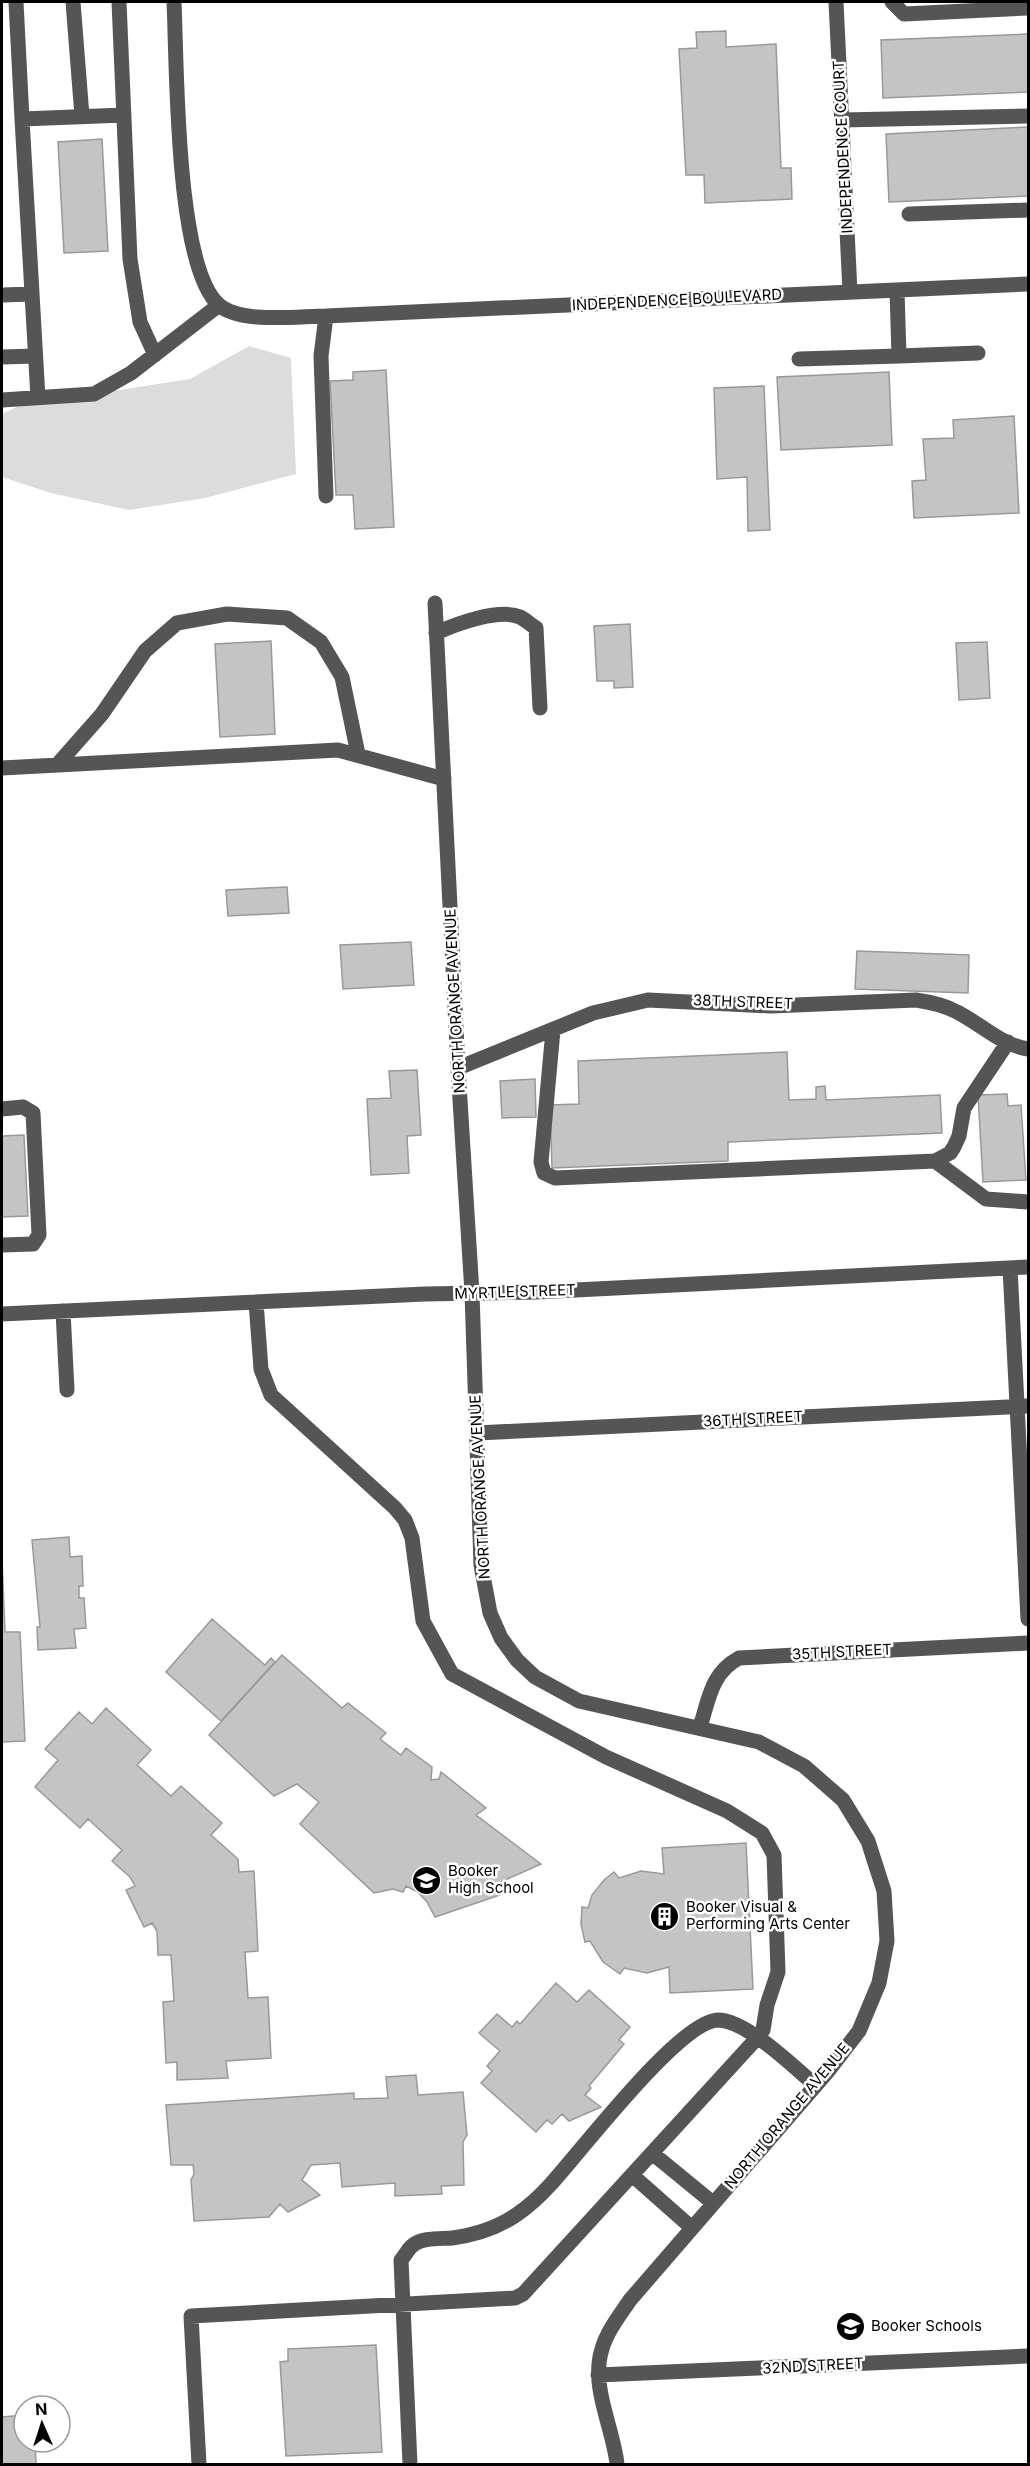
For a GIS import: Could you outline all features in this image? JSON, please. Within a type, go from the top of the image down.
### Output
[{"type":"street","points":[[16,2],[38,398]]},
{"type":"street","points":[[73,2],[82,116]]},
{"type":"street","points":[[119,2],[130,258],[140,322],[155,355]]},
{"type":"street","points":[[2,400],[94,394],[131,373],[219,305],[203,281],[190,243],[182,166],[174,2]]},
{"type":"street","name":"INDEPENDENCE COURT","points":[[836,2],[850,292]]},
{"type":"street","points":[[892,2],[904,14],[1029,8]]},
{"type":"street","points":[[22,119],[124,115]]},
{"type":"street","points":[[842,120],[1029,116]]},
{"type":"street","points":[[909,214],[1029,210]]},
{"type":"street","name":"INDEPENDENCE BOULEVARD","points":[[219,305],[245,316],[326,316],[1029,284]]},
{"type":"street","points":[[897,290],[899,356]]},
{"type":"street","points":[[2,295],[32,294]]},
{"type":"street","points":[[326,316],[321,356],[326,496]]},
{"type":"street","points":[[799,359],[978,353]]},
{"type":"street","points":[[2,357],[35,356]]},
{"type":"street","name":"NORTH ORANGE AVENUE","points":[[435,603],[458,1068],[472,1293],[480,1544],[490,1613],[501,1638],[517,1660],[535,1677],[579,1701],[700,1727],[759,1743],[804,1766],[843,1800],[868,1841],[884,1891],[887,1941],[879,1983],[859,2031],[630,2300],[610,2329],[601,2350],[598,2375],[617,2464]]},
{"type":"street","points":[[57,765],[102,714],[145,651],[177,623],[227,614],[287,618],[321,642],[342,677],[358,754]]},
{"type":"street","points":[[436,633],[454,625],[498,615],[519,616],[536,628],[540,708]]},
{"type":"street","points":[[2,768],[338,750],[444,779]]},
{"type":"street","name":"38TH STREET","points":[[458,1068],[593,1013],[648,1000],[771,1006],[916,1000],[936,1003],[957,1012],[1008,1042],[1029,1049]]},
{"type":"street","points":[[553,1030],[541,1150],[542,1169],[548,1177],[595,1178],[935,1161],[950,1153],[954,1147],[959,1136],[964,1108],[1008,1042]]},
{"type":"street","points":[[2,1109],[23,1107],[33,1113],[39,1235],[33,1244],[2,1245]]},
{"type":"street","points":[[935,1161],[986,1199],[1029,1202]]},
{"type":"street","name":"MYRTLE STREET","points":[[2,1314],[536,1292],[1029,1267]]},
{"type":"street","points":[[1010,1268],[1023,1406],[1029,1619]]},
{"type":"street","points":[[198,2464],[191,2316],[515,2298],[530,2288],[758,2037],[763,2030],[767,2005],[778,1972],[774,1855],[762,1833],[727,1811],[606,1757],[452,1674],[423,1621],[412,1538],[405,1521],[395,1508],[271,1395],[261,1369],[256,1302]]},
{"type":"street","points":[[63,1311],[67,1390]]},
{"type":"street","name":"36TH STREET","points":[[477,1433],[1023,1406]]},
{"type":"street","name":"35TH STREET","points":[[700,1727],[715,1680],[726,1665],[739,1658],[1029,1643]]},
{"type":"street","points":[[410,2464],[402,2260],[414,2244],[429,2239],[453,2238],[493,2228],[516,2215],[550,2186],[606,2118],[687,2035],[717,2020],[740,2027],[758,2037],[815,2085]]},
{"type":"street","points":[[652,2153],[713,2203]]},
{"type":"street","points":[[632,2175],[692,2228]]},
{"type":"street","name":"32ND STREET","points":[[598,2375],[1029,2356]]},
{"type":"shaded area","points":[[249,346],[291,358],[296,474],[205,498],[129,510],[51,493],[2,477],[2,414],[37,397],[106,392],[190,379]]},
{"type":"building","points":[[726,31],[726,47],[776,44],[781,168],[791,168],[792,199],[705,203],[704,175],[686,175],[679,49],[697,48],[696,32]]},
{"type":"building","points":[[1028,34],[1028,92],[883,98],[881,40]]},
{"type":"building","points":[[1028,127],[1028,196],[889,202],[886,134]]},
{"type":"building","points":[[102,139],[108,251],[64,253],[58,142]]},
{"type":"building","points":[[386,370],[394,527],[355,529],[353,495],[336,495],[330,381],[353,380],[353,372]]},
{"type":"building","points":[[889,372],[892,445],[781,450],[777,377]]},
{"type":"building","points":[[764,386],[770,530],[748,531],[747,477],[717,479],[714,388]]},
{"type":"building","points":[[1014,416],[1019,513],[914,518],[912,481],[926,480],[923,439],[954,438],[953,420]]},
{"type":"building","points":[[630,624],[633,687],[614,688],[614,681],[597,681],[594,626]]},
{"type":"building","points":[[271,641],[275,734],[220,737],[215,644]]},
{"type":"building","points":[[987,642],[990,698],[959,700],[956,643]]},
{"type":"building","points":[[287,887],[289,913],[228,916],[226,890]]},
{"type":"building","points":[[411,942],[414,985],[343,989],[340,945]]},
{"type":"building","points":[[857,951],[969,955],[968,993],[855,989]]},
{"type":"building","points":[[787,1052],[789,1100],[816,1099],[816,1087],[825,1086],[826,1100],[940,1095],[942,1133],[728,1142],[728,1161],[552,1168],[550,1105],[579,1104],[578,1061]]},
{"type":"building","points":[[417,1070],[421,1135],[407,1136],[409,1173],[371,1175],[367,1099],[391,1098],[389,1071]]},
{"type":"building","points":[[535,1079],[536,1117],[502,1118],[500,1081]]},
{"type":"building","points":[[1007,1094],[1008,1106],[1021,1105],[1026,1180],[983,1182],[978,1095]]},
{"type":"building","points":[[24,1135],[28,1216],[2,1217],[2,1136]]},
{"type":"building","points":[[69,1537],[70,1557],[82,1556],[83,1586],[79,1586],[79,1598],[84,1598],[86,1628],[74,1629],[76,1648],[38,1650],[37,1627],[40,1627],[32,1540]]},
{"type":"building","points":[[2,1559],[5,1632],[20,1632],[25,1741],[2,1742]]},
{"type":"building","points":[[212,1619],[265,1665],[271,1658],[275,1662],[221,1721],[166,1672]]},
{"type":"building","points":[[282,1655],[342,1708],[348,1703],[386,1733],[380,1739],[401,1755],[406,1748],[432,1767],[431,1780],[439,1779],[441,1772],[486,1808],[476,1815],[541,1864],[494,1885],[503,1894],[435,1917],[427,1902],[418,1892],[406,1886],[403,1892],[393,1889],[374,1893],[300,1824],[319,1802],[297,1784],[274,1796],[209,1735]]},
{"type":"building","points":[[106,1708],[151,1750],[137,1765],[171,1796],[181,1786],[222,1823],[211,1835],[238,1859],[239,1872],[254,1871],[258,1951],[245,1952],[248,1998],[268,1997],[271,2058],[226,2061],[228,2078],[177,2080],[177,2062],[166,2063],[163,2002],[174,2001],[171,1955],[158,1955],[157,1931],[152,1923],[144,1927],[126,1890],[135,1886],[130,1877],[112,1861],[122,1850],[88,1819],[80,1828],[35,1787],[58,1760],[45,1749],[79,1712],[92,1724]]},
{"type":"building","name":"Booker Visual & Performing Arts Center","points":[[746,1843],[753,1989],[670,1993],[669,1967],[647,1973],[624,1968],[620,1974],[603,1962],[590,1941],[585,1942],[581,1924],[582,1907],[588,1908],[592,1895],[614,1872],[619,1878],[641,1871],[664,1874],[662,1848]]},
{"type":"building","points":[[556,1983],[577,2002],[589,1990],[630,2027],[619,2040],[624,2044],[589,2086],[591,2088],[585,2095],[601,2107],[569,2121],[562,2114],[552,2124],[547,2120],[536,2132],[481,2083],[492,2071],[487,2066],[500,2051],[479,2033],[497,2014],[512,2027],[517,2021],[520,2024]]},
{"type":"building","points":[[416,2075],[418,2095],[463,2092],[467,2135],[463,2142],[464,2185],[441,2186],[442,2194],[395,2196],[395,2183],[342,2187],[340,2163],[311,2165],[302,2180],[320,2195],[288,2212],[280,2204],[269,2217],[194,2221],[191,2180],[194,2174],[193,2165],[171,2165],[166,2105],[354,2093],[354,2099],[388,2098],[386,2077]]},
{"type":"building","points":[[376,2345],[382,2452],[286,2456],[280,2362],[288,2361],[288,2349]]},
{"type":"building","points":[[12,2416],[12,2454],[36,2454],[36,2464],[2,2464],[2,2417]]},
{"type":"place","name":"Booker High School","points":[[427,1880]]},
{"type":"place","name":"Booker Visual & Performing Arts Center","points":[[665,1916]]},
{"type":"place","name":"Booker Schools","points":[[850,2326]]}]
